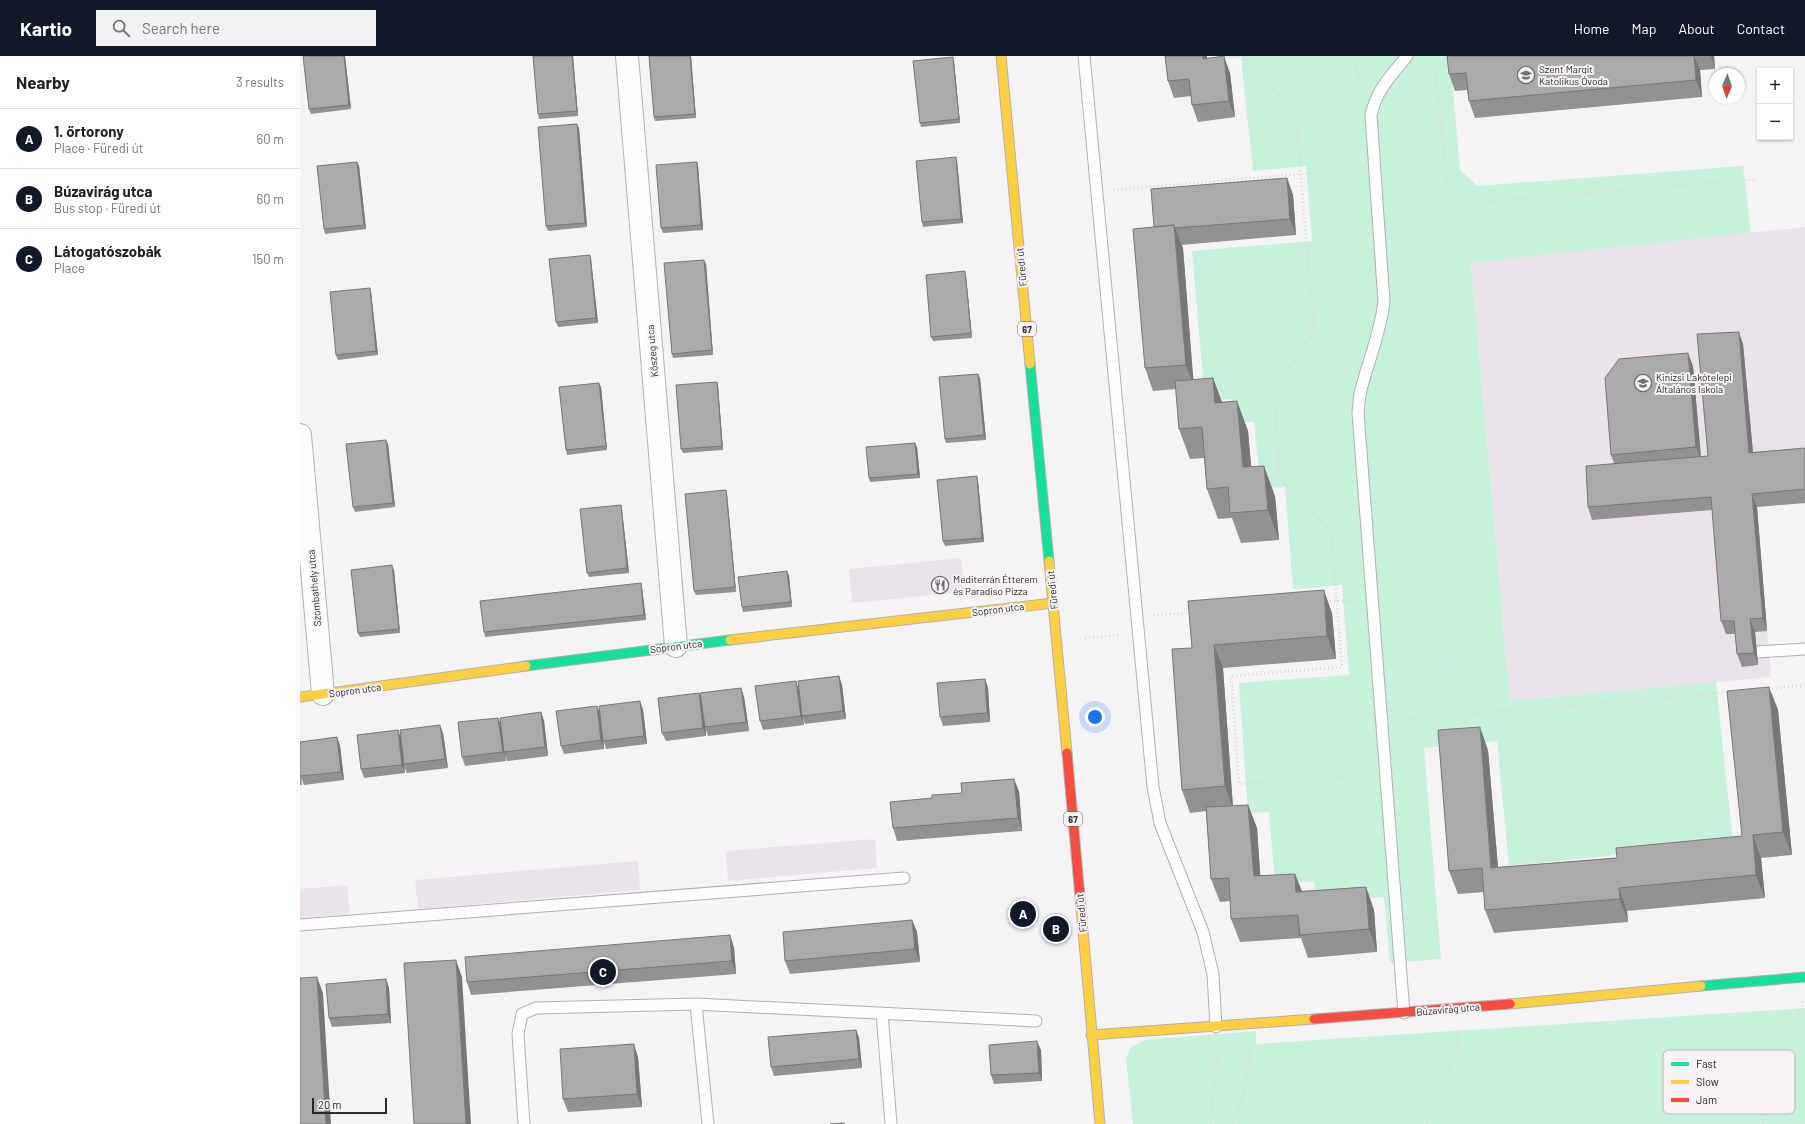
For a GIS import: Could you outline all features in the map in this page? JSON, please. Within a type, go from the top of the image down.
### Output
[{"type":"street","name":"Kőszeg utca","points":[[627,56],[676,646]]},
{"type":"street","name":"Füredi út","points":[[1001,56],[1053,603],[1100,1124]]},
{"type":"street","name":"Szombathely utca","points":[[300,435],[323,694]]},
{"type":"street","name":"Sopron utca","points":[[300,697],[676,646],[1053,603]]},
{"type":"street","name":"Búzavirág utca","points":[[1091,1035],[1455,1009],[1805,977]]},
{"type":"lane","points":[[1084,56],[1153,787],[1160,823],[1202,932],[1213,974],[1216,1026]]},
{"type":"lane","points":[[1404,1013],[1374,602],[1358,413],[1361,387],[1382,320],[1384,302],[1376,168],[1371,115],[1374,101],[1381,88],[1407,56]]},
{"type":"lane","points":[[1757,652],[1805,649]]},
{"type":"lane","points":[[300,925],[904,878]]},
{"type":"lane","points":[[696,1004],[708,1124]]},
{"type":"lane","points":[[524,1124],[518,1034],[522,1014],[536,1008],[696,1004],[1036,1021]]},
{"type":"lane","points":[[882,1013],[891,1124]]},
{"type":"path","points":[[1245,56],[1245,62],[1295,109],[1314,331],[1274,392],[1280,479],[1331,531],[1342,667],[1231,676],[1239,784],[1386,774]]},
{"type":"path","points":[[1434,56],[1447,182],[1456,196],[1471,203],[1757,179]]},
{"type":"path","points":[[1096,192],[1376,168],[1437,199],[1456,196]]},
{"type":"path","points":[[1321,601],[1337,600],[1374,602],[1499,712]]},
{"type":"path","points":[[1137,615],[1198,613]]},
{"type":"path","points":[[1085,638],[1139,633]]},
{"type":"path","points":[[1760,689],[1805,685]]},
{"type":"path","points":[[1382,721],[1738,691]]},
{"type":"path","points":[[1787,1050],[1803,1000]]},
{"type":"path","points":[[1426,1124],[1458,1046],[1455,1009]]},
{"type":"path","points":[[1234,1124],[1248,1071],[1251,1051],[1250,1024]]},
{"type":"path","points":[[1210,1124],[1218,1057],[1216,1026]]},
{"type":"path","points":[[1763,1124],[1766,1114]]},
{"type":"shaded area","name":"Kinizsi Lakótelepi Általános Iskola","points":[[1805,227],[1805,503],[1757,507],[1771,677],[1510,701],[1471,263]]},
{"type":"shaded area","points":[[961,558],[964,592],[852,603],[849,569]]},
{"type":"shaded area","points":[[875,839],[877,868],[728,881],[726,851]]},
{"type":"shaded area","points":[[638,861],[640,890],[418,909],[415,880]]},
{"type":"shaded area","points":[[347,885],[350,914],[300,918],[300,889]]},
{"type":"green space","points":[[1221,56],[1450,56],[1460,170],[1477,186],[1743,166],[1751,233],[1471,263],[1510,701],[1716,682],[1733,843],[1509,866],[1497,741],[1424,748],[1441,959],[1390,963],[1384,897],[1316,902],[1314,881],[1275,884],[1269,812],[1248,813],[1239,683],[1349,675],[1342,585],[1293,589],[1285,487],[1261,488],[1254,422],[1233,423],[1231,399],[1205,401],[1192,251],[1312,241],[1306,166],[1253,171],[1241,57],[1221,59]]},
{"type":"green space","points":[[1805,1008],[1805,1124],[1133,1124],[1126,1059],[1131,1047],[1145,1040],[1256,1031],[1256,1044]]},
{"type":"building","points":[[303,56],[344,56],[349,105],[309,109]]},
{"type":"building","points":[[533,56],[572,56],[577,111],[538,114]]},
{"type":"building","points":[[649,56],[690,56],[695,114],[654,117]]},
{"type":"building","points":[[1165,56],[1203,56],[1203,59],[1224,56],[1229,101],[1192,105],[1189,79],[1168,81]]},
{"type":"building","points":[[1447,56],[1694,56],[1696,80],[1469,101],[1466,73],[1449,74]]},
{"type":"building","points":[[953,57],[959,119],[920,123],[913,61]]},
{"type":"building","points":[[577,124],[585,223],[546,226],[538,127]]},
{"type":"building","points":[[956,157],[961,219],[922,222],[916,161]]},
{"type":"building","points":[[357,162],[364,225],[324,229],[317,166]]},
{"type":"building","points":[[697,162],[701,225],[661,228],[656,165]]},
{"type":"building","points":[[1287,178],[1290,219],[1175,228],[1174,225],[1154,227],[1151,189]]},
{"type":"building","points":[[1174,225],[1186,365],[1145,368],[1133,229]]},
{"type":"building","points":[[590,255],[596,318],[556,322],[549,259]]},
{"type":"building","points":[[704,260],[712,350],[672,354],[664,263]]},
{"type":"building","points":[[965,271],[971,333],[931,337],[926,275]]},
{"type":"building","points":[[370,288],[376,351],[336,355],[330,292]]},
{"type":"building","points":[[1739,332],[1749,453],[1805,448],[1805,489],[1752,494],[1763,618],[1750,619],[1754,653],[1737,654],[1734,621],[1721,621],[1711,497],[1588,507],[1586,466],[1708,456],[1697,334]]},
{"type":"building","points":[[1688,353],[1696,447],[1611,455],[1605,378],[1619,359]]},
{"type":"building","points":[[978,374],[984,435],[945,439],[939,377]]},
{"type":"building","points":[[1213,378],[1215,403],[1237,401],[1243,467],[1264,466],[1268,510],[1230,513],[1228,487],[1207,489],[1202,427],[1179,429],[1175,381]]},
{"type":"building","points":[[717,382],[722,446],[681,449],[676,385]]},
{"type":"building","points":[[599,383],[606,446],[566,450],[559,387]]},
{"type":"building","points":[[386,440],[393,503],[353,507],[346,444]]},
{"type":"building","points":[[915,443],[918,474],[869,478],[866,447]]},
{"type":"building","points":[[977,476],[982,538],[943,541],[937,480]]},
{"type":"building","points":[[726,490],[735,587],[694,591],[685,494]]},
{"type":"building","points":[[621,505],[627,568],[587,573],[580,509]]},
{"type":"building","points":[[392,565],[399,629],[358,633],[351,570]]},
{"type":"building","points":[[787,571],[791,602],[742,607],[738,577]]},
{"type":"building","points":[[641,583],[644,615],[484,632],[480,601]]},
{"type":"building","points":[[1324,590],[1327,636],[1214,645],[1225,786],[1182,790],[1172,649],[1192,648],[1188,601]]},
{"type":"building","points":[[839,676],[843,711],[802,716],[798,681]]},
{"type":"building","points":[[985,679],[987,713],[940,717],[937,683]]},
{"type":"building","points":[[796,681],[801,716],[760,721],[755,686]]},
{"type":"building","points":[[1769,687],[1783,832],[1753,835],[1756,875],[1619,888],[1620,899],[1485,910],[1482,868],[1449,871],[1438,730],[1480,727],[1491,868],[1617,858],[1616,848],[1742,836],[1727,691]]},
{"type":"building","points":[[741,688],[746,722],[705,727],[700,693]]},
{"type":"building","points":[[699,693],[703,728],[662,733],[658,698]]},
{"type":"building","points":[[640,701],[644,736],[603,741],[599,706]]},
{"type":"building","points":[[597,706],[601,740],[561,746],[556,711]]},
{"type":"building","points":[[541,712],[545,747],[504,752],[500,718]]},
{"type":"building","points":[[498,718],[503,752],[462,757],[458,722]]},
{"type":"building","points":[[440,725],[445,759],[404,764],[400,730]]},
{"type":"building","points":[[398,730],[402,765],[361,769],[357,735]]},
{"type":"building","points":[[337,737],[341,772],[300,776],[300,742]]},
{"type":"building","points":[[1014,779],[1018,818],[893,828],[890,802],[932,798],[932,795],[962,793],[961,783]]},
{"type":"building","points":[[1248,805],[1254,876],[1295,874],[1296,892],[1366,887],[1369,929],[1300,935],[1298,915],[1231,919],[1229,878],[1211,879],[1206,807]]},
{"type":"building","points":[[1028,902],[1029,915],[1016,916],[1015,903]]},
{"type":"building","points":[[912,920],[915,949],[785,961],[783,932]]},
{"type":"building","points":[[730,935],[732,961],[467,982],[465,957]]},
{"type":"building","points":[[456,960],[466,1124],[414,1124],[404,963]]},
{"type":"building","points":[[317,977],[326,1124],[300,1124],[300,978]]},
{"type":"building","points":[[386,979],[388,1014],[329,1018],[326,984]]},
{"type":"building","points":[[856,1030],[859,1059],[771,1067],[768,1037]]},
{"type":"building","points":[[1037,1041],[1039,1073],[991,1075],[989,1045]]},
{"type":"building","points":[[634,1044],[637,1094],[563,1099],[560,1049]]},
{"type":"traffic: fast","points":[[1030,364],[1049,561]]},
{"type":"traffic: fast","points":[[526,666],[730,640]]},
{"type":"traffic: fast","points":[[1701,986],[1805,977]]},
{"type":"traffic: slow","points":[[1001,56],[1030,364]]},
{"type":"traffic: slow","points":[[1049,561],[1067,753]]},
{"type":"traffic: slow","points":[[730,640],[1053,603]]},
{"type":"traffic: slow","points":[[300,697],[526,666]]},
{"type":"traffic: slow","points":[[1081,908],[1100,1124]]},
{"type":"traffic: slow","points":[[1510,1004],[1701,986]]},
{"type":"traffic: slow","points":[[1091,1035],[1314,1019]]},
{"type":"traffic: jam","points":[[1067,753],[1081,908]]},
{"type":"traffic: jam","points":[[1314,1019],[1510,1004]]},
{"type":"place","name":"Szent Margit Katolikus Óvoda","points":[[1526,75]]},
{"type":"place","name":"Kinizsi Lakótelepi Általános Iskola","points":[[1643,383]]},
{"type":"place","name":"Mediterrán Étterem és Paradiso Pizza","points":[[940,585]]},
{"type":"place","name":"1. őrtorony","points":[[1023,914]]},
{"type":"place","name":"Búzavirág utca","points":[[1056,929]]},
{"type":"place","name":"Látogatószobák","points":[[603,972]]}]
